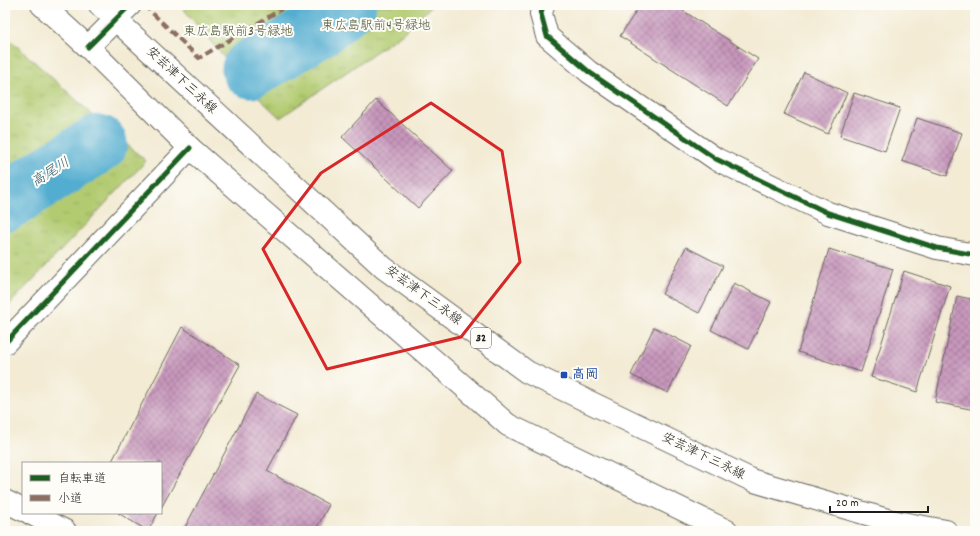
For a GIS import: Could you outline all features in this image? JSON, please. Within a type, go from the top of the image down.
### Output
[{"type":"main road","points":[[42,5],[88,47],[190,148],[508,425],[727,531]]},
{"type":"main road","points":[[543,5],[541,14],[547,36],[589,72],[716,159],[828,213],[936,248],[975,255]]},
{"type":"main road","points":[[88,47],[115,10]]},
{"type":"main road","name":"安芸津下三永線","points":[[115,10],[384,268],[527,372],[754,481],[891,521],[946,531]]},
{"type":"main road","points":[[5,343],[190,148]]},
{"type":"main road","points":[[5,501],[22,510]]},
{"type":"main road","points":[[32,514],[65,531]]},
{"type":"highlighted area","points":[[431,103],[502,151],[520,262],[461,337],[327,369],[263,249],[321,173]]},
{"type":"green space","name":"東広島駅前3号緑地","points":[[182,5],[329,5],[311,22],[232,67],[182,7]]},
{"type":"green space","name":"東広島駅前4号緑地","points":[[367,5],[433,5],[403,33],[280,118],[248,87],[329,41]]},
{"type":"green space","points":[[8,38],[106,127],[146,161],[5,309],[5,41]]},
{"type":"building","points":[[640,5],[674,5],[758,59],[728,106],[620,36]]},
{"type":"building","points":[[804,72],[847,93],[828,134],[784,114]]},
{"type":"building","points":[[854,93],[900,108],[885,151],[840,136]]},
{"type":"building","points":[[376,100],[453,171],[418,208],[342,137]]},
{"type":"building","points":[[917,118],[962,133],[947,176],[902,161]]},
{"type":"building","points":[[686,247],[723,266],[699,313],[662,294]]},
{"type":"building","points":[[829,249],[893,269],[861,372],[798,352]]},
{"type":"building","points":[[904,271],[950,286],[917,392],[871,377]]},
{"type":"building","points":[[734,283],[771,302],[748,349],[711,330]]},
{"type":"building","points":[[957,296],[975,300],[975,410],[935,402]]},
{"type":"building","points":[[182,327],[240,365],[162,506],[162,462],[112,462]]},
{"type":"building","points":[[654,327],[691,346],[668,393],[631,375]]},
{"type":"building","points":[[256,394],[297,415],[267,471],[329,505],[315,531],[183,531]]},
{"type":"building","points":[[120,514],[157,514],[148,531]]},
{"type":"waterway","name":"高尾川","points":[[251,69],[318,29],[347,5]]},
{"type":"waterway","name":"高尾川","points":[[5,202],[98,144]]},
{"type":"marked path","points":[[144,5],[199,58],[286,5]]},
{"type":"cycle path","points":[[88,47],[130,5]]},
{"type":"cycle path","points":[[543,5],[541,14],[547,36],[589,72],[716,159],[828,213],[937,248],[975,255]]},
{"type":"cycle path","points":[[5,343],[190,148]]},
{"type":"place","name":"高岡","points":[[564,375]]}]
